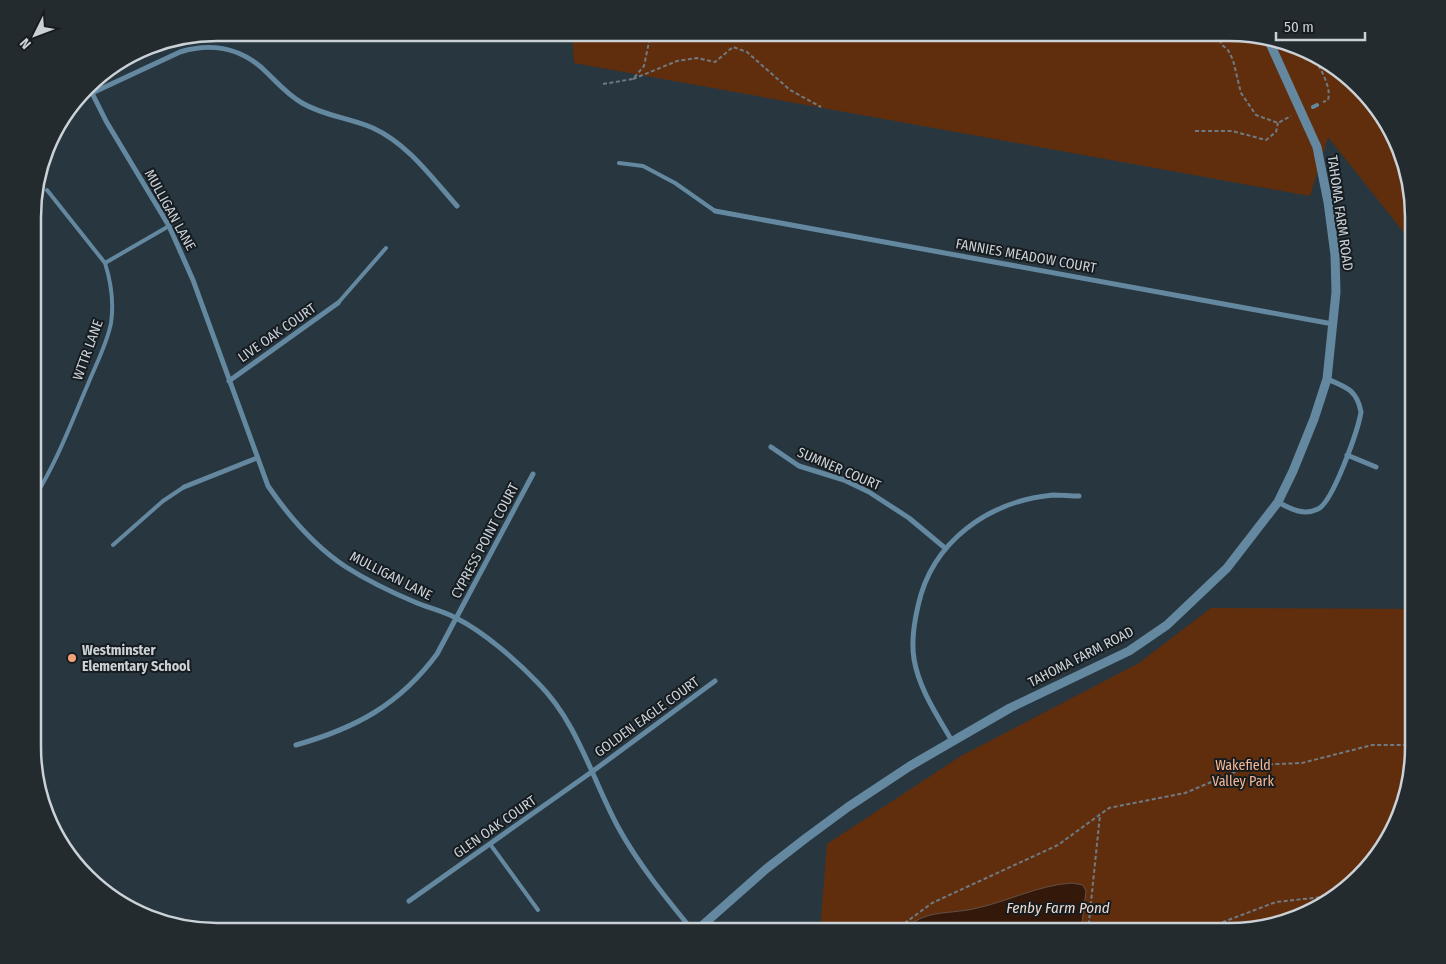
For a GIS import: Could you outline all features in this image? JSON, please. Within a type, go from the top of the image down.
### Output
[{"type":"street","points":[[96,90],[180,52],[206,47],[230,49],[245,56],[261,68],[276,84],[299,102],[324,113],[356,122],[387,135],[415,160],[457,206]]},
{"type":"street","name":"TAHOMA FARM ROAD","points":[[705,923],[766,869],[806,838],[848,807],[910,766],[1010,708],[1129,651],[1167,625],[1226,568],[1278,502],[1314,419],[1327,378],[1336,292],[1328,202],[1317,147],[1271,47]]},
{"type":"street","name":"MULLIGAN LANE","points":[[93,93],[106,122],[169,226],[194,280],[268,486],[285,510],[315,544],[347,568],[416,603],[456,618],[504,650],[540,684],[568,722],[618,826],[634,854],[669,902],[687,923]]},
{"type":"street","name":"FANNIES MEADOW COURT","points":[[715,211],[1333,324]]},
{"type":"street","name":"LIVE OAK COURT","points":[[229,380],[338,303]]},
{"type":"street","points":[[1278,502],[1299,512],[1319,509],[1330,495],[1360,420],[1360,403],[1352,392],[1345,386],[1327,378]]},
{"type":"street","name":"SUMNER COURT","points":[[771,447],[799,466],[844,480],[869,492],[909,518],[945,548]]},
{"type":"street","points":[[1346,455],[1376,466]]},
{"type":"street","points":[[184,487],[257,458]]},
{"type":"street","name":"CYPRESS POINT COURT","points":[[296,745],[323,738],[371,715],[394,700],[424,671],[437,654],[533,474]]},
{"type":"street","points":[[952,742],[927,696],[918,674],[914,657],[913,640],[916,614],[923,586],[934,564],[945,548],[971,524],[1000,508],[1015,502],[1047,496],[1079,496]]},
{"type":"street","name":"GOLDEN EAGLE COURT","points":[[593,771],[716,680]]},
{"type":"street","name":"GLEN OAK COURT","points":[[409,901],[593,771]]},
{"type":"lane","points":[[619,163],[643,166],[675,183],[715,211]]},
{"type":"lane","name":"WTTR LANE","points":[[41,486],[57,458],[102,352],[109,331],[112,302],[109,275],[105,263],[47,190]]},
{"type":"lane","points":[[105,263],[169,226]]},
{"type":"lane","points":[[338,303],[386,248]]},
{"type":"lane","points":[[113,545],[163,501],[184,487]]},
{"type":"lane","points":[[490,844],[538,910]]},
{"type":"path","points":[[1221,41],[1234,60],[1241,93],[1256,114],[1278,123]]},
{"type":"path","points":[[633,78],[644,66],[649,42]]},
{"type":"path","points":[[603,84],[633,78],[677,62],[696,58],[715,62],[733,47],[747,52],[790,90],[821,107]]},
{"type":"path","points":[[1315,106],[1328,100],[1330,94],[1318,66]]},
{"type":"path","points":[[1195,131],[1232,131],[1266,140],[1276,132],[1278,123],[1291,116]]},
{"type":"path","points":[[906,922],[932,903],[1058,845],[1109,808],[1185,793],[1252,765],[1302,763],[1372,745],[1405,745]]},
{"type":"path","points":[[1089,922],[1100,815]]},
{"type":"path","points":[[1223,922],[1276,902],[1319,897]]},
{"type":"green space","points":[[1228,41],[1274,47],[1306,59],[1326,71],[1345,85],[1368,110],[1387,140],[1399,172],[1404,206],[1404,233],[1328,137],[1310,196],[574,63],[573,42]]},
{"type":"green space","name":"Wakefield Valley Park","points":[[1211,608],[1405,609],[1405,746],[1401,781],[1399,792],[1387,824],[1361,863],[1336,886],[1306,905],[1274,917],[1251,921],[821,922],[827,844],[961,756],[1139,663]]},
{"type":"water","name":"Fenby Farm Pond","points":[[1072,883],[1083,885],[1086,891],[1082,922],[914,922],[927,916],[973,909],[1059,884]]},
{"type":"place","name":"Westminster Elementary School","points":[[72,658]]}]
